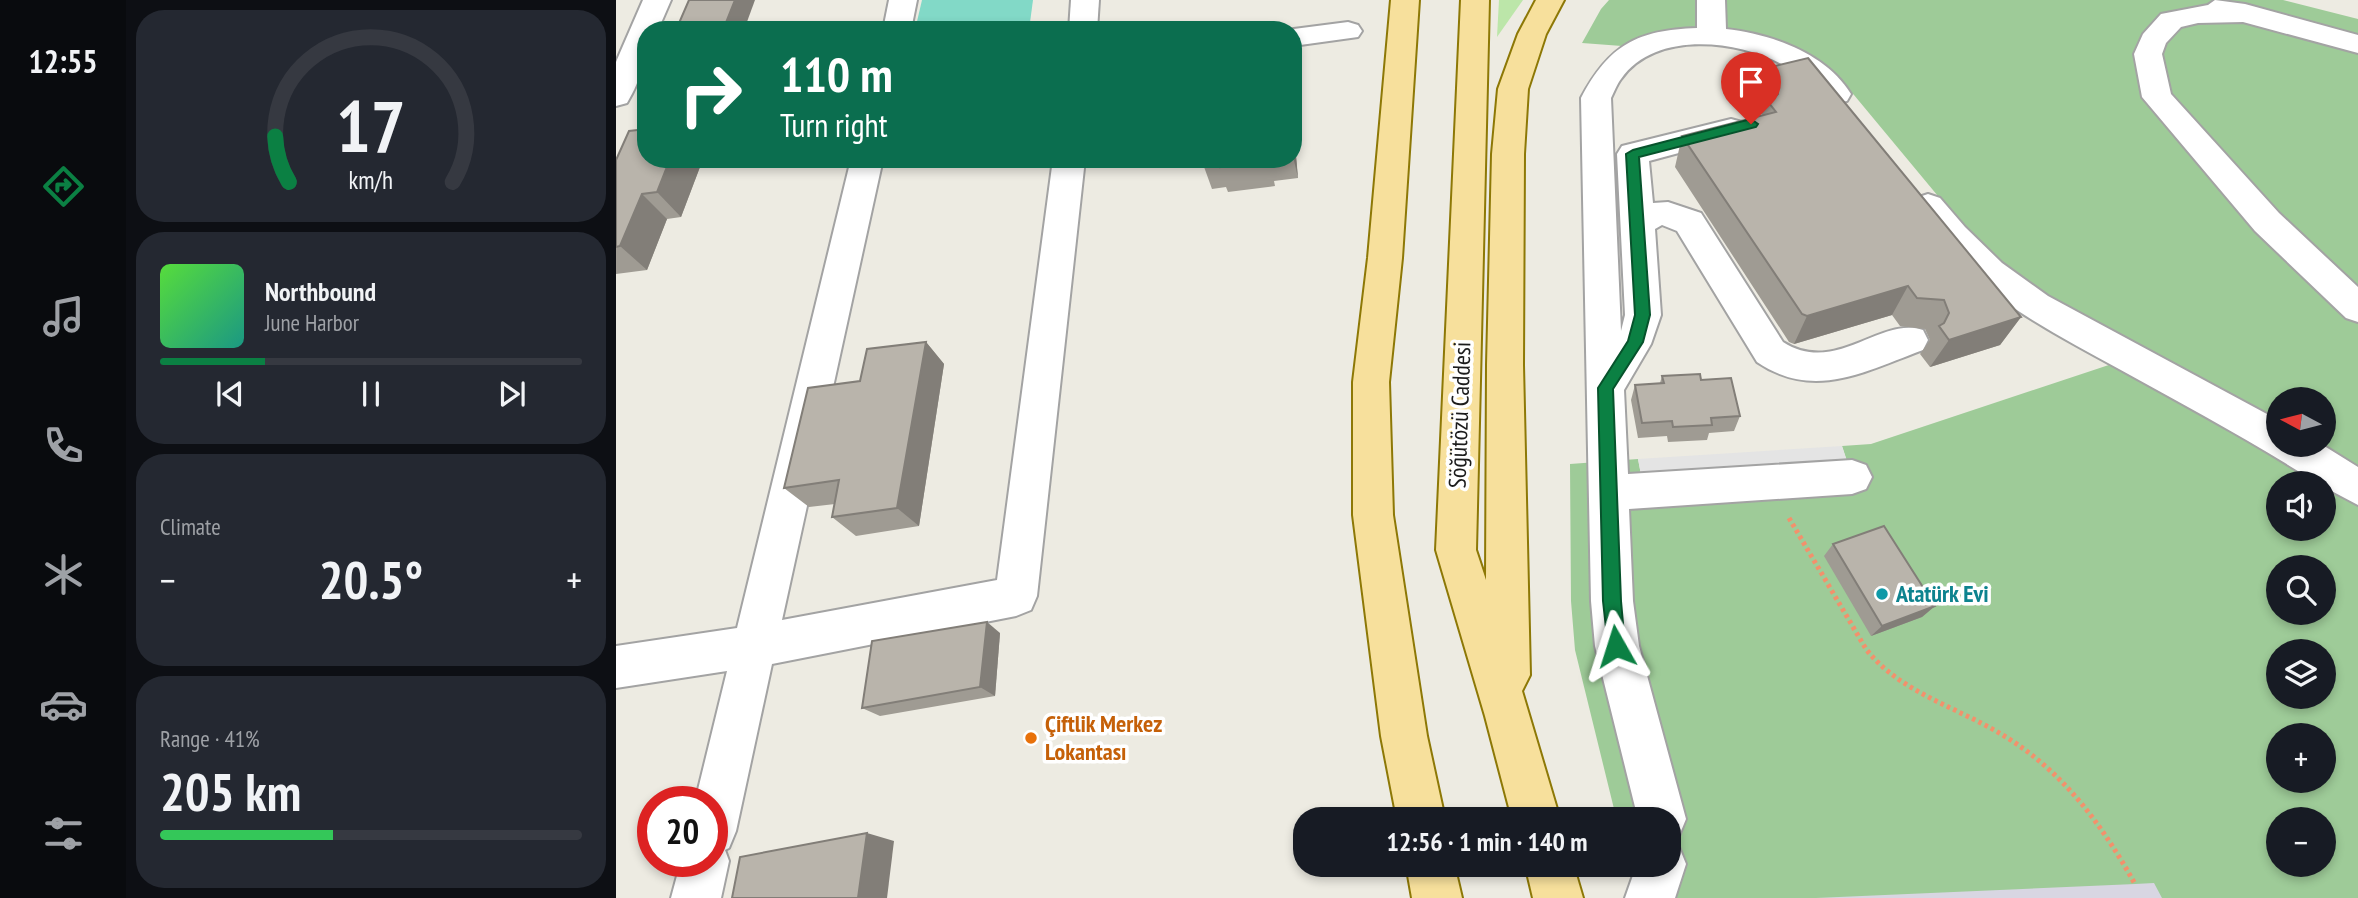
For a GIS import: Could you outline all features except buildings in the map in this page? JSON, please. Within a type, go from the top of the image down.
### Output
[{"type":"main road","points":[[1405,0],[1387,245],[1371,382],[1373,515],[1404,736],[1419,807]]},
{"type":"main road","name":"Söğütözü Caddesi","points":[[1475,0],[1456,550],[1508,716],[1533,807]]},
{"type":"main road","points":[[1508,716],[1505,365],[1508,154],[1513,89],[1532,34],[1550,0]]},
{"type":"main road","points":[[1433,877],[1437,898]]},
{"type":"main road","points":[[1552,877],[1558,898]]},
{"type":"lane","points":[[648,21],[657,0]]},
{"type":"lane","points":[[899,21],[903,0]]},
{"type":"lane","points":[[1084,21],[1085,0]]},
{"type":"lane","points":[[1711,0],[1710,21],[1713,37]]},
{"type":"lane","points":[[2196,0],[2358,44]]},
{"type":"lane","points":[[2245,13],[2198,14],[2171,20],[2153,40],[2148,54],[2157,97],[2267,222],[2358,308]]},
{"type":"lane","points":[[1302,36],[1348,31]]},
{"type":"lane","points":[[1659,807],[1616,646],[1612,601],[1596,98],[1610,71],[1633,53],[1683,37],[1713,37],[1748,42],[1788,55],[1817,75],[1858,120]]},
{"type":"lane","points":[[616,96],[637,47]]},
{"type":"lane","points":[[616,107],[637,105]]},
{"type":"lane","points":[[1633,154],[1751,124]]},
{"type":"lane","points":[[1598,149],[1633,154],[1647,161],[1689,222],[1770,352],[1781,361],[1794,367],[1825,367],[1910,340]]},
{"type":"lane","points":[[1605,388],[1635,342],[1643,315],[1633,154]]},
{"type":"lane","points":[[723,786],[865,168]]},
{"type":"lane","points":[[616,667],[756,646],[1016,596],[1068,168]]},
{"type":"lane","points":[[1910,183],[1962,245],[1990,272],[2036,306],[2266,432]]},
{"type":"lane","points":[[1638,225],[1645,216],[1660,212],[1689,222]]},
{"type":"lane","points":[[2309,457],[2358,488]]},
{"type":"lane","points":[[1608,493],[1852,477]]},
{"type":"lane","points":[[696,898],[701,877]]},
{"type":"lane","points":[[1650,898],[1657,877]]},
{"type":"path","points":[[1769,482],[1866,649],[1879,666],[2020,746],[2056,774],[2087,807],[2113,844],[2135,884]]},
{"type":"green space","points":[[1499,0],[1523,0],[1497,37]]},
{"type":"green space","points":[[1609,0],[2283,0],[2358,19],[2358,898],[1645,898],[1637,877],[1681,877],[1681,807],[1614,807],[1575,650],[1571,601],[1570,464],[1638,459],[1644,490],[1852,476],[1842,446],[1871,444],[2148,352],[2046,296],[2002,264],[1967,231],[1854,95],[1829,70],[1797,48],[1751,33],[1701,26],[1659,32],[1622,46],[1582,43]]},
{"type":"shaded area","points":[[922,0],[1033,0],[1030,21],[917,21]]},
{"type":"shaded area","points":[[1842,446],[1852,477],[1644,491],[1638,459]]},
{"type":"shaded area","points":[[2154,883],[2162,898],[1816,898],[2135,884]]},
{"type":"place","name":"Atatürk Evi","points":[[1882,594]]},
{"type":"place","name":"Çiftlik Merkez Lokantası","points":[[1031,738]]},
{"type":"route","points":[[1616,646],[1605,388],[1635,342],[1643,315],[1633,154],[1751,124]]}]
